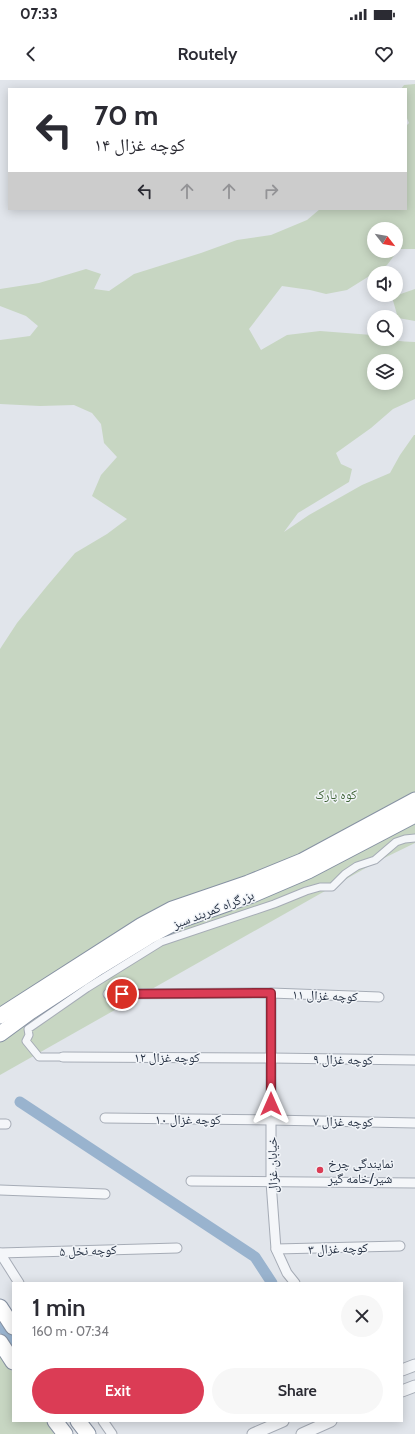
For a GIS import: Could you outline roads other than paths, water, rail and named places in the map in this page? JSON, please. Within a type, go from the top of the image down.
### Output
[{"type":"highway","name":"بزرگراه کمربند سبز","points":[[0,1016],[142,925],[172,909],[248,884],[302,861],[415,800]]},
{"type":"highway","name":"بزرگراه کمربند سبز","points":[[0,1034],[30,1012],[99,967],[148,937],[178,921],[252,895],[308,871],[415,814]]},
{"type":"highway","points":[[0,1307],[12,1325]]},
{"type":"highway","points":[[0,1342],[12,1360]]},
{"type":"highway","points":[[56,1422],[66,1434]]},
{"type":"highway","points":[[79,1422],[88,1434]]},
{"type":"street","points":[[63,1057],[39,1057],[26,1041],[29,1035],[28,1029],[87,988],[154,946],[161,942],[274,904],[306,891],[320,887],[332,887],[345,874],[357,866],[374,860],[396,842],[415,838]]},
{"type":"street","name":"کوچه غزال ۱۱","points":[[108,994],[271,993],[379,997]]},
{"type":"street","name":"خیابان غزال","points":[[271,993],[271,1182],[276,1249],[287,1273],[294,1282]]},
{"type":"street","name":"کوچه غزال ۱۲","points":[[63,1057],[271,1058]]},
{"type":"street","name":"کوچه غزال ۹","points":[[271,1058],[415,1060]]},
{"type":"street","name":"کوچه غزال ۱۰","points":[[105,1118],[271,1120]]},
{"type":"street","name":"کوچه غزال ۷","points":[[271,1120],[415,1123]]},
{"type":"street","points":[[191,1181],[415,1183]]},
{"type":"street","points":[[0,1190],[104,1194]]},
{"type":"street","name":"کوچه غزال ۳","points":[[276,1249],[400,1246]]},
{"type":"street","name":"کوچه نخل ۵","points":[[0,1253],[177,1248]]},
{"type":"street","points":[[0,1253],[18,1282]]},
{"type":"street","points":[[403,1370],[415,1365]]},
{"type":"street","points":[[403,1391],[415,1386]]},
{"type":"street","points":[[104,1422],[112,1434]]},
{"type":"street","points":[[253,1434],[281,1422]]},
{"type":"street","points":[[302,1434],[329,1422]]},
{"type":"waterway","points":[[20,1102],[255,1257],[271,1282]]},
{"type":"waterway","points":[[0,1323],[12,1341]]},
{"type":"place","name":"نمایندگی چرخ شیر/خامه گیر","points":[[320,1170]]},
{"type":"park label","name":"کوه پارک","points":[[336,794]]}]
